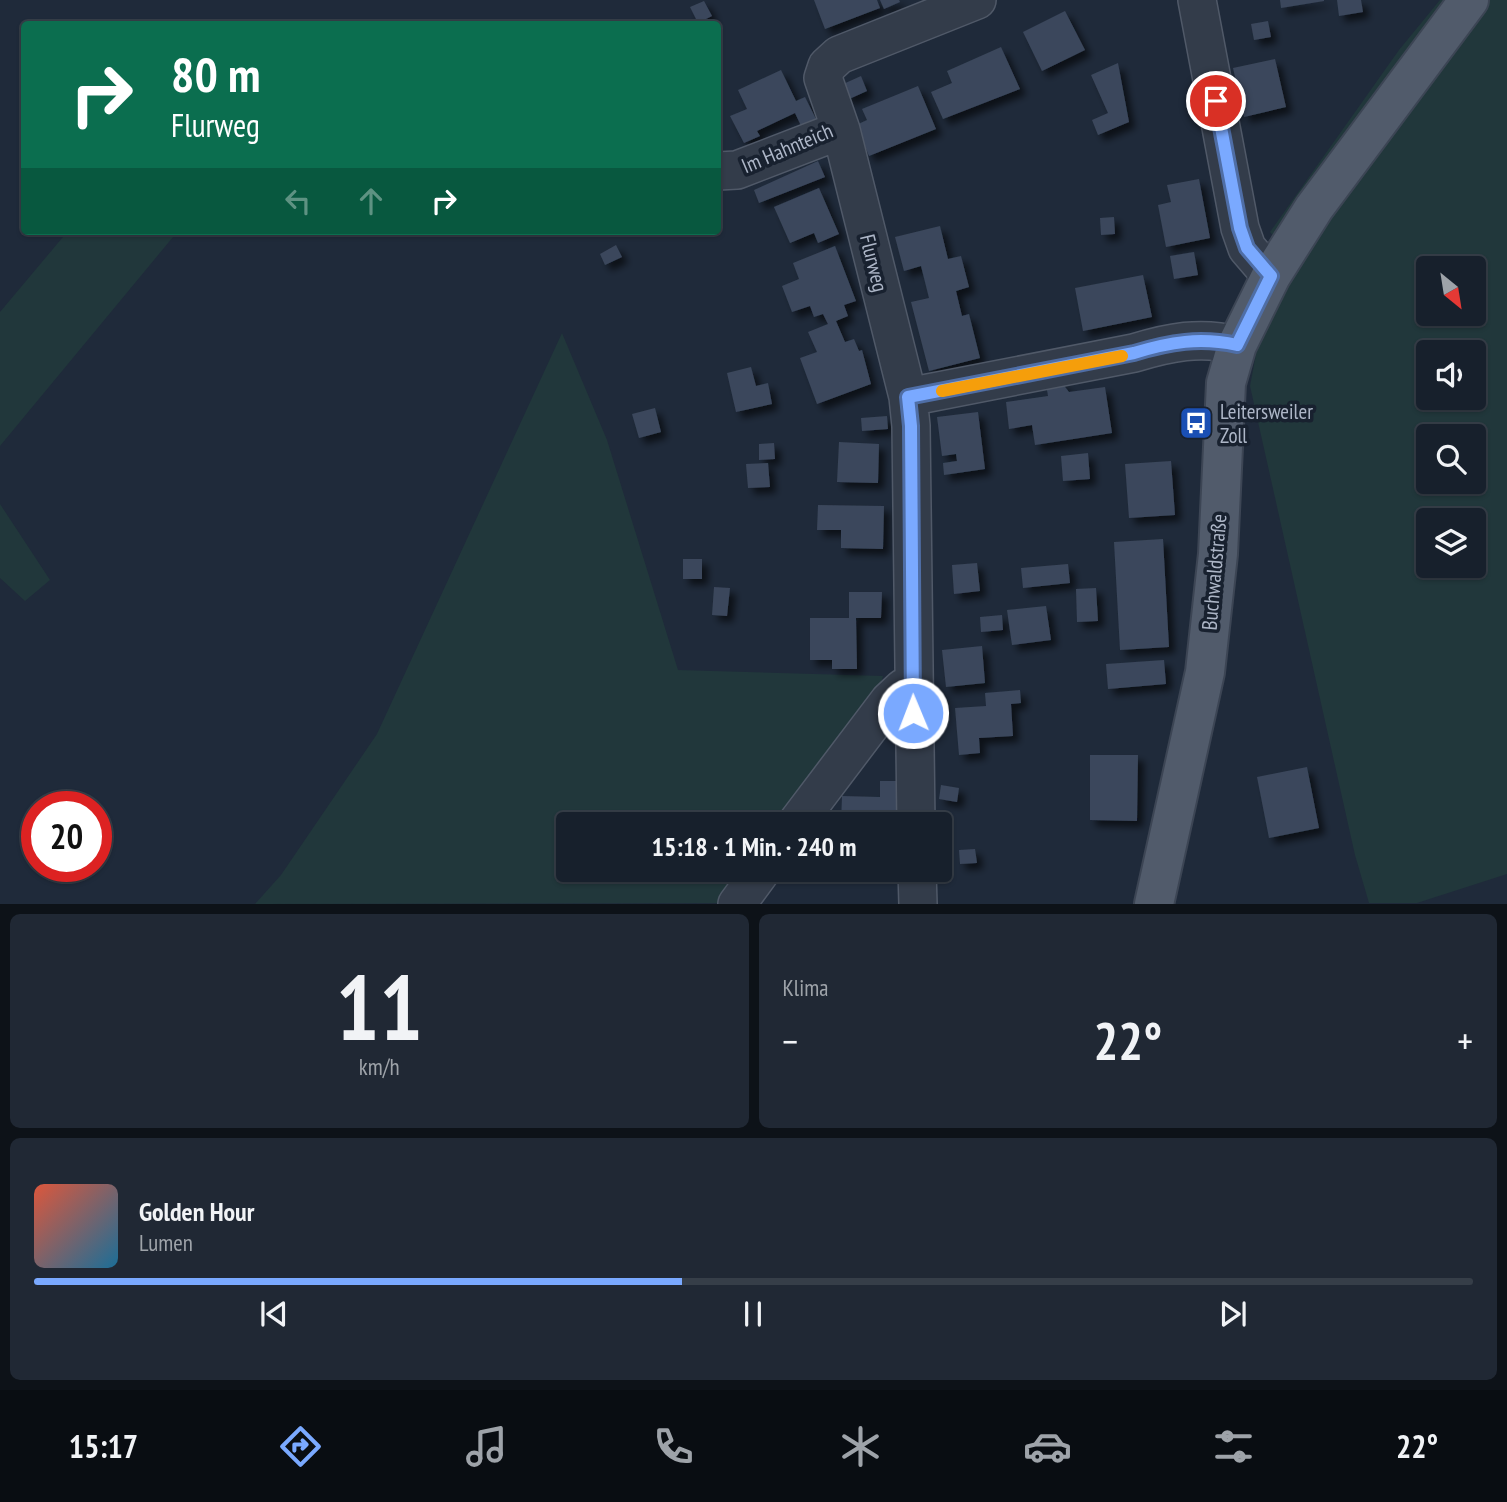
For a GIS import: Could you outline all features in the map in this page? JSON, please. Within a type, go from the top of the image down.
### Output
[{"type":"main road","name":"Buchwaldstraße","points":[[1154,904],[1205,672],[1218,554],[1226,383],[1237,345],[1279,262],[1424,57],[1469,0]]},
{"type":"street","name":"Im Hahnteich","points":[[721,172],[737,170],[841,130],[823,78],[827,66],[839,55],[977,0]]},
{"type":"street","points":[[1197,0],[1240,228],[1247,248],[1279,262]]},
{"type":"street","name":"Flurweg","points":[[841,130],[908,397],[911,426],[916,812]]},
{"type":"street","points":[[908,397],[1134,353],[1169,342],[1199,339],[1237,345]]},
{"type":"street","points":[[805,812],[889,701],[902,688],[913,685]]},
{"type":"street","points":[[737,904],[753,882]]},
{"type":"street","points":[[918,882],[918,904]]},
{"type":"green space","points":[[1440,0],[1507,0],[1507,874],[1417,903],[1369,903],[1355,855],[1250,386],[1259,338],[1300,265],[1270,232],[1399,50]]},
{"type":"green space","points":[[65,235],[175,235],[0,446],[0,312]]},
{"type":"green space","points":[[562,333],[607,440],[678,670],[883,676],[878,695],[794,812],[556,812],[556,882],[748,882],[740,903],[255,904],[281,875],[377,734]]},
{"type":"green space","points":[[0,504],[50,580],[25,601],[0,578]]},
{"type":"building","points":[[814,0],[877,0],[880,8],[825,29]]},
{"type":"building","points":[[880,0],[899,0],[900,2],[884,9]]},
{"type":"building","points":[[1280,0],[1324,0],[1324,1],[1281,8]]},
{"type":"building","points":[[1337,0],[1361,0],[1363,12],[1339,16]]},
{"type":"building","points":[[704,1],[712,16],[697,21],[690,7]]},
{"type":"building","points":[[1065,11],[1085,50],[1042,71],[1023,32]]},
{"type":"building","points":[[1268,21],[1271,37],[1254,40],[1251,24]]},
{"type":"building","points":[[1001,47],[1020,89],[943,119],[931,92],[952,83],[947,71]]},
{"type":"building","points":[[1275,59],[1286,107],[1244,117],[1233,68]]},
{"type":"building","points":[[1118,63],[1129,122],[1098,135],[1092,120],[1108,113],[1091,75]]},
{"type":"building","points":[[781,70],[796,101],[805,97],[818,123],[803,130],[795,113],[757,131],[760,136],[744,143],[730,116],[747,109],[738,90]]},
{"type":"building","points":[[861,76],[867,91],[847,100],[841,85]]},
{"type":"building","points":[[918,86],[936,129],[869,156],[856,125],[867,120],[862,109]]},
{"type":"building","points":[[818,161],[825,177],[759,203],[754,190]]},
{"type":"building","points":[[1199,179],[1210,238],[1166,247],[1158,205],[1171,202],[1167,185]]},
{"type":"building","points":[[819,188],[839,234],[818,243],[814,233],[790,243],[774,207]]},
{"type":"building","points":[[1114,217],[1115,234],[1101,235],[1100,218]]},
{"type":"building","points":[[940,226],[948,259],[961,256],[969,287],[956,291],[962,316],[969,314],[980,358],[929,371],[911,302],[929,298],[921,266],[904,271],[895,237]]},
{"type":"building","points":[[616,245],[622,257],[605,265],[600,254]]},
{"type":"building","points":[[835,246],[856,301],[844,305],[848,316],[836,321],[845,342],[854,339],[859,351],[862,350],[871,384],[817,404],[800,358],[817,352],[808,332],[828,324],[823,314],[814,317],[810,306],[792,312],[782,286],[799,279],[793,263]]},
{"type":"building","points":[[1194,252],[1198,275],[1174,279],[1170,256]]},
{"type":"building","points":[[1143,275],[1152,317],[1083,331],[1075,288]]},
{"type":"building","points":[[751,367],[756,386],[768,383],[772,404],[736,412],[727,373]]},
{"type":"building","points":[[1062,383],[1069,392],[1105,387],[1112,433],[1035,445],[1032,425],[1009,429],[1006,402],[1048,396],[1047,390],[1052,384]]},
{"type":"building","points":[[655,408],[661,432],[639,438],[632,414]]},
{"type":"building","points":[[978,412],[985,469],[944,475],[943,463],[957,461],[956,454],[942,456],[937,417]]},
{"type":"building","points":[[887,416],[888,429],[862,431],[861,418]]},
{"type":"building","points":[[839,442],[879,444],[878,483],[837,482]]},
{"type":"building","points":[[774,443],[775,459],[759,460],[759,444]]},
{"type":"building","points":[[1088,453],[1090,479],[1063,481],[1061,456]]},
{"type":"building","points":[[1171,461],[1175,515],[1129,518],[1125,464]]},
{"type":"building","points":[[768,463],[770,487],[748,488],[746,464]]},
{"type":"building","points":[[818,505],[884,506],[883,549],[841,548],[841,530],[817,530]]},
{"type":"building","points":[[1163,539],[1169,647],[1120,650],[1114,542]]},
{"type":"building","points":[[683,559],[702,559],[702,579],[683,579]]},
{"type":"building","points":[[977,563],[980,591],[954,594],[952,565]]},
{"type":"building","points":[[1068,564],[1070,583],[1023,588],[1021,568]]},
{"type":"building","points":[[714,587],[730,588],[727,616],[712,615]]},
{"type":"building","points":[[1096,588],[1098,621],[1077,622],[1076,589]]},
{"type":"building","points":[[849,592],[882,592],[881,618],[856,618],[857,669],[832,669],[832,660],[810,660],[810,618],[849,618]]},
{"type":"building","points":[[1046,606],[1051,640],[1012,645],[1007,610]]},
{"type":"building","points":[[1002,615],[1003,630],[981,632],[980,617]]},
{"type":"building","points":[[982,646],[985,683],[946,687],[942,650]]},
{"type":"building","points":[[1164,660],[1166,684],[1108,689],[1106,664]]},
{"type":"building","points":[[1020,690],[1021,703],[1011,704],[1013,736],[979,738],[980,753],[959,755],[955,708],[986,706],[985,693]]},
{"type":"building","points":[[1090,755],[1138,755],[1137,821],[1090,820]]},
{"type":"building","points":[[1307,767],[1319,828],[1269,838],[1257,777]]},
{"type":"building","points":[[880,781],[900,781],[899,812],[841,812],[842,796],[880,797]]},
{"type":"building","points":[[941,785],[959,788],[957,802],[939,799]]},
{"type":"building","points":[[975,849],[977,863],[960,864],[959,850]]},
{"type":"slow traffic","points":[[942,391],[1122,356]]},
{"type":"place","name":"Leitersweiler Zoll","points":[[1196,423]]},
{"type":"route","points":[[913,713],[911,426],[908,397],[1134,353],[1169,342],[1199,339],[1237,345],[1271,276],[1247,248],[1240,228],[1216,101]]}]
